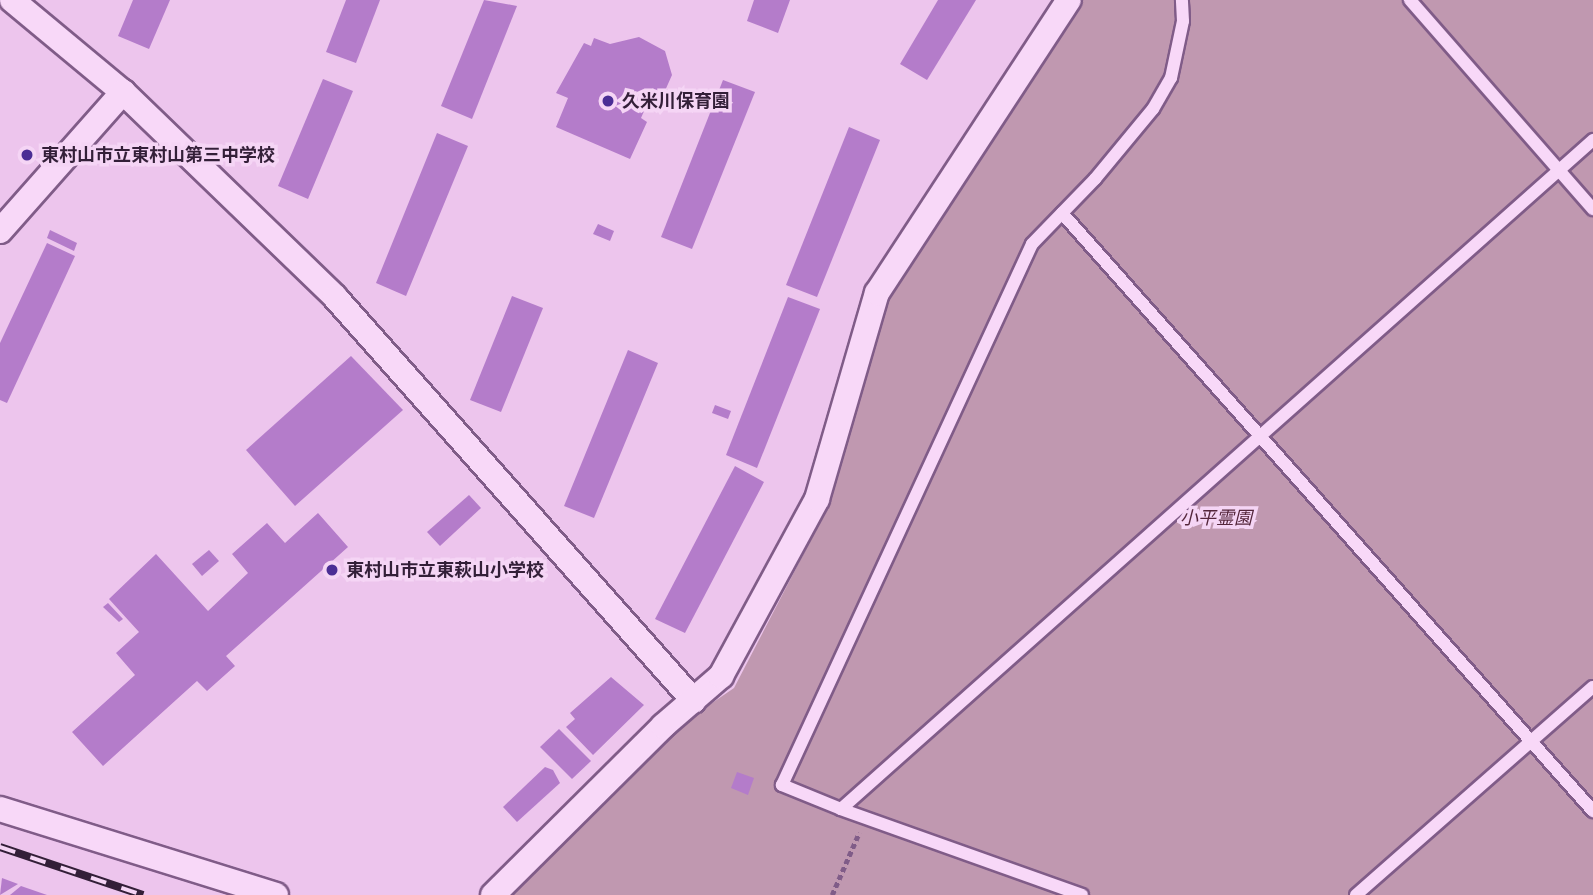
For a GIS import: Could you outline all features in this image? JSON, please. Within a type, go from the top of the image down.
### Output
[{"type":"street","points":[[12,0],[123,92],[335,297],[694,701]]},
{"type":"street","points":[[493,895],[722,676],[817,499],[877,293],[1069,0]]},
{"type":"street","points":[[0,231],[123,92]]},
{"type":"street","points":[[0,809],[276,895]]},
{"type":"lane","points":[[1082,895],[865,820],[782,785],[1032,244],[1153,109],[1171,78],[1183,21],[1182,0]]},
{"type":"lane","points":[[1410,0],[1593,209]]},
{"type":"lane","points":[[841,809],[1261,439],[1593,140]]},
{"type":"lane","points":[[1062,213],[1593,811]]},
{"type":"lane","points":[[1356,895],[1593,687]]},
{"type":"path","points":[[832,895],[865,820]]},
{"type":"green space","name":"小平霊園","points":[[1079,0],[1593,0],[1593,895],[504,895],[677,727],[734,688],[830,503],[884,293],[952,185],[1069,24]]},
{"type":"building","points":[[133,0],[170,0],[149,49],[118,36]]},
{"type":"building","points":[[346,0],[380,0],[356,63],[326,52]]},
{"type":"building","points":[[484,0],[517,6],[472,119],[441,106]]},
{"type":"building","points":[[754,0],[790,0],[778,33],[747,21]]},
{"type":"building","points":[[938,0],[976,0],[927,80],[900,64]]},
{"type":"building","points":[[639,37],[665,51],[672,75],[664,93],[648,102],[641,118],[647,122],[630,159],[556,127],[568,98],[556,93],[584,43],[591,46],[594,38],[610,44]]},
{"type":"building","points":[[323,79],[353,91],[308,199],[278,186]]},
{"type":"building","points":[[723,80],[755,92],[692,249],[661,237]]},
{"type":"building","points":[[849,127],[880,140],[817,297],[786,285]]},
{"type":"building","points":[[437,133],[468,146],[406,296],[376,283]]},
{"type":"building","points":[[598,224],[614,231],[610,241],[593,234]]},
{"type":"building","points":[[50,230],[77,243],[74,251],[47,238]]},
{"type":"building","points":[[47,243],[75,256],[7,403],[0,400],[0,343]]},
{"type":"building","points":[[512,296],[543,308],[501,412],[470,400]]},
{"type":"building","points":[[788,297],[820,309],[757,468],[726,455]]},
{"type":"building","points":[[628,350],[658,363],[594,518],[564,506]]},
{"type":"building","points":[[351,356],[403,410],[295,506],[246,450]]},
{"type":"building","points":[[715,405],[731,411],[728,419],[712,413]]},
{"type":"building","points":[[735,466],[764,482],[685,633],[655,619]]},
{"type":"building","points":[[469,495],[481,508],[440,546],[427,532]]},
{"type":"building","points":[[318,513],[348,547],[226,656],[235,666],[207,691],[197,681],[103,766],[72,732],[135,675],[116,653],[139,632],[109,599],[156,554],[208,611],[248,573],[232,554],[267,523],[285,543]]},
{"type":"building","points":[[209,550],[219,561],[202,576],[192,564]]},
{"type":"building","points":[[108,603],[123,619],[119,622],[103,607]]},
{"type":"building","points":[[611,677],[644,705],[593,755],[566,727],[575,719],[570,713]]},
{"type":"building","points":[[559,729],[591,761],[572,779],[540,747]]},
{"type":"building","points":[[545,767],[553,770],[560,783],[517,822],[503,807]]},
{"type":"building","points":[[737,772],[754,778],[748,795],[731,788]]},
{"type":"building","points":[[2,878],[18,884],[0,895]]},
{"type":"building","points":[[21,886],[47,895],[10,895]]},
{"type":"railway","points":[[0,847],[143,895]]},
{"type":"place","name":"久米川保育園","points":[[608,101]]},
{"type":"place","name":"東村山市立東村山第三中学校","points":[[27,155]]},
{"type":"place","name":"東村山市立東萩山小学校","points":[[332,570]]}]
